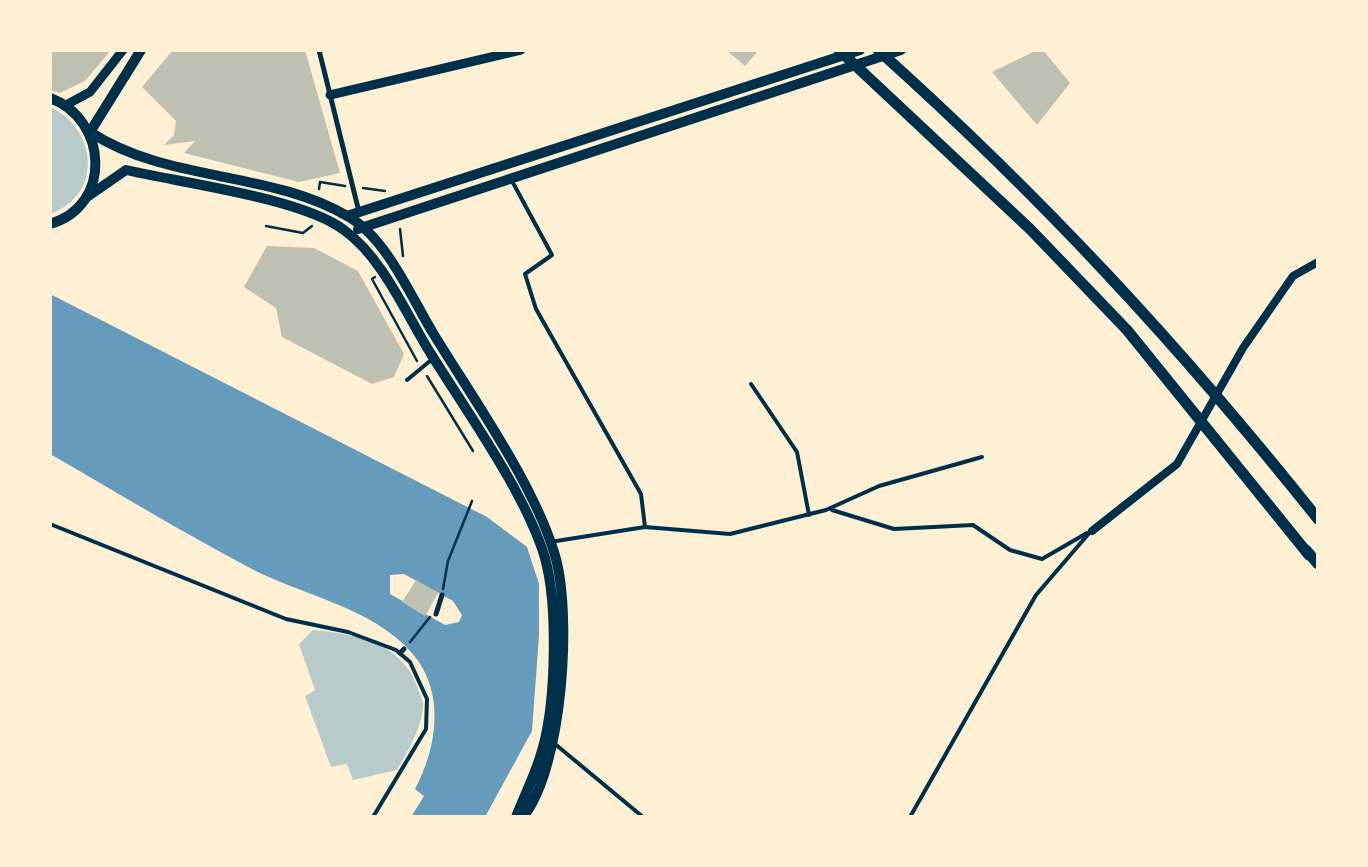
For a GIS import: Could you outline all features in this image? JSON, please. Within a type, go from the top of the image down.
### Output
[{"type":"main road","points":[[87,197],[96,165],[90,132],[141,50]]},
{"type":"main road","points":[[839,50],[1030,229],[1127,330],[1318,567]]},
{"type":"main road","points":[[353,214],[860,50]]},
{"type":"main road","points":[[878,50],[1055,214],[1235,414],[1318,519]]},
{"type":"main road","points":[[348,232],[900,50]]},
{"type":"main road","points":[[50,98],[66,105],[90,132],[129,156],[353,214],[388,259],[485,418],[545,542],[559,585],[561,652],[555,744],[520,817]]},
{"type":"main road","points":[[50,224],[75,212],[87,197],[126,170],[299,210],[348,232],[376,266],[545,542],[550,585],[549,718],[529,800],[532,817]]},
{"type":"street","points":[[66,105],[90,92],[123,50]]},
{"type":"street","points":[[319,50],[353,214]]},
{"type":"street","points":[[330,95],[522,50]]},
{"type":"street","points":[[363,227],[376,266]]},
{"type":"street","points":[[1092,530],[1177,464],[1243,348],[1283,290],[1293,276],[1318,262]]},
{"type":"street","points":[[436,614],[442,595]]},
{"type":"lane","points":[[510,176],[552,255],[525,274],[536,309],[641,494],[645,527]]},
{"type":"lane","points":[[406,380],[434,358]]},
{"type":"lane","points":[[751,384],[797,452],[808,514]]},
{"type":"lane","points":[[545,542],[645,527],[730,534],[826,510],[879,486],[982,457]]},
{"type":"lane","points":[[826,510],[841,510],[894,530],[973,525],[1010,550],[1042,559],[1092,530]]},
{"type":"lane","points":[[50,524],[274,615],[348,632],[402,651],[427,699],[426,729],[374,817]]},
{"type":"lane","points":[[910,817],[1036,595],[1092,530]]},
{"type":"lane","points":[[555,744],[643,817]]},
{"type":"path","points":[[319,189],[320,182],[336,184]]},
{"type":"path","points":[[401,233],[403,262]]},
{"type":"path","points":[[372,279],[473,451]]},
{"type":"path","points":[[442,595],[448,560],[472,501]]},
{"type":"path","points":[[402,651],[436,614]]},
{"type":"shaded area","points":[[50,107],[77,130],[88,161],[79,192],[67,205],[50,214]]},
{"type":"shaded area","points":[[313,630],[374,643],[399,658],[409,670],[423,706],[417,731],[397,770],[353,780],[347,764],[331,767],[305,696],[315,690],[299,644]]},
{"type":"water","points":[[50,294],[487,517],[527,547],[539,584],[532,731],[485,817],[411,817],[424,796],[415,789],[433,738],[434,702],[423,668],[396,637],[357,613],[250,568],[50,454]],"holes":[[[404,574],[453,601],[462,615],[459,622],[445,625],[390,594],[390,575]]]},
{"type":"building","points":[[50,50],[111,50],[85,81],[60,93],[50,90]]},
{"type":"building","points":[[173,50],[305,50],[340,173],[299,182],[184,153],[195,141],[164,145],[174,135],[176,121],[142,87]]},
{"type":"building","points":[[726,50],[759,50],[745,66]]},
{"type":"building","points":[[1043,50],[1070,83],[1037,125],[992,72]]},
{"type":"building","points":[[267,246],[314,248],[358,271],[404,354],[394,377],[372,384],[282,337],[276,308],[244,287]]},
{"type":"building","points":[[416,580],[438,593],[425,616],[402,602]]}]
